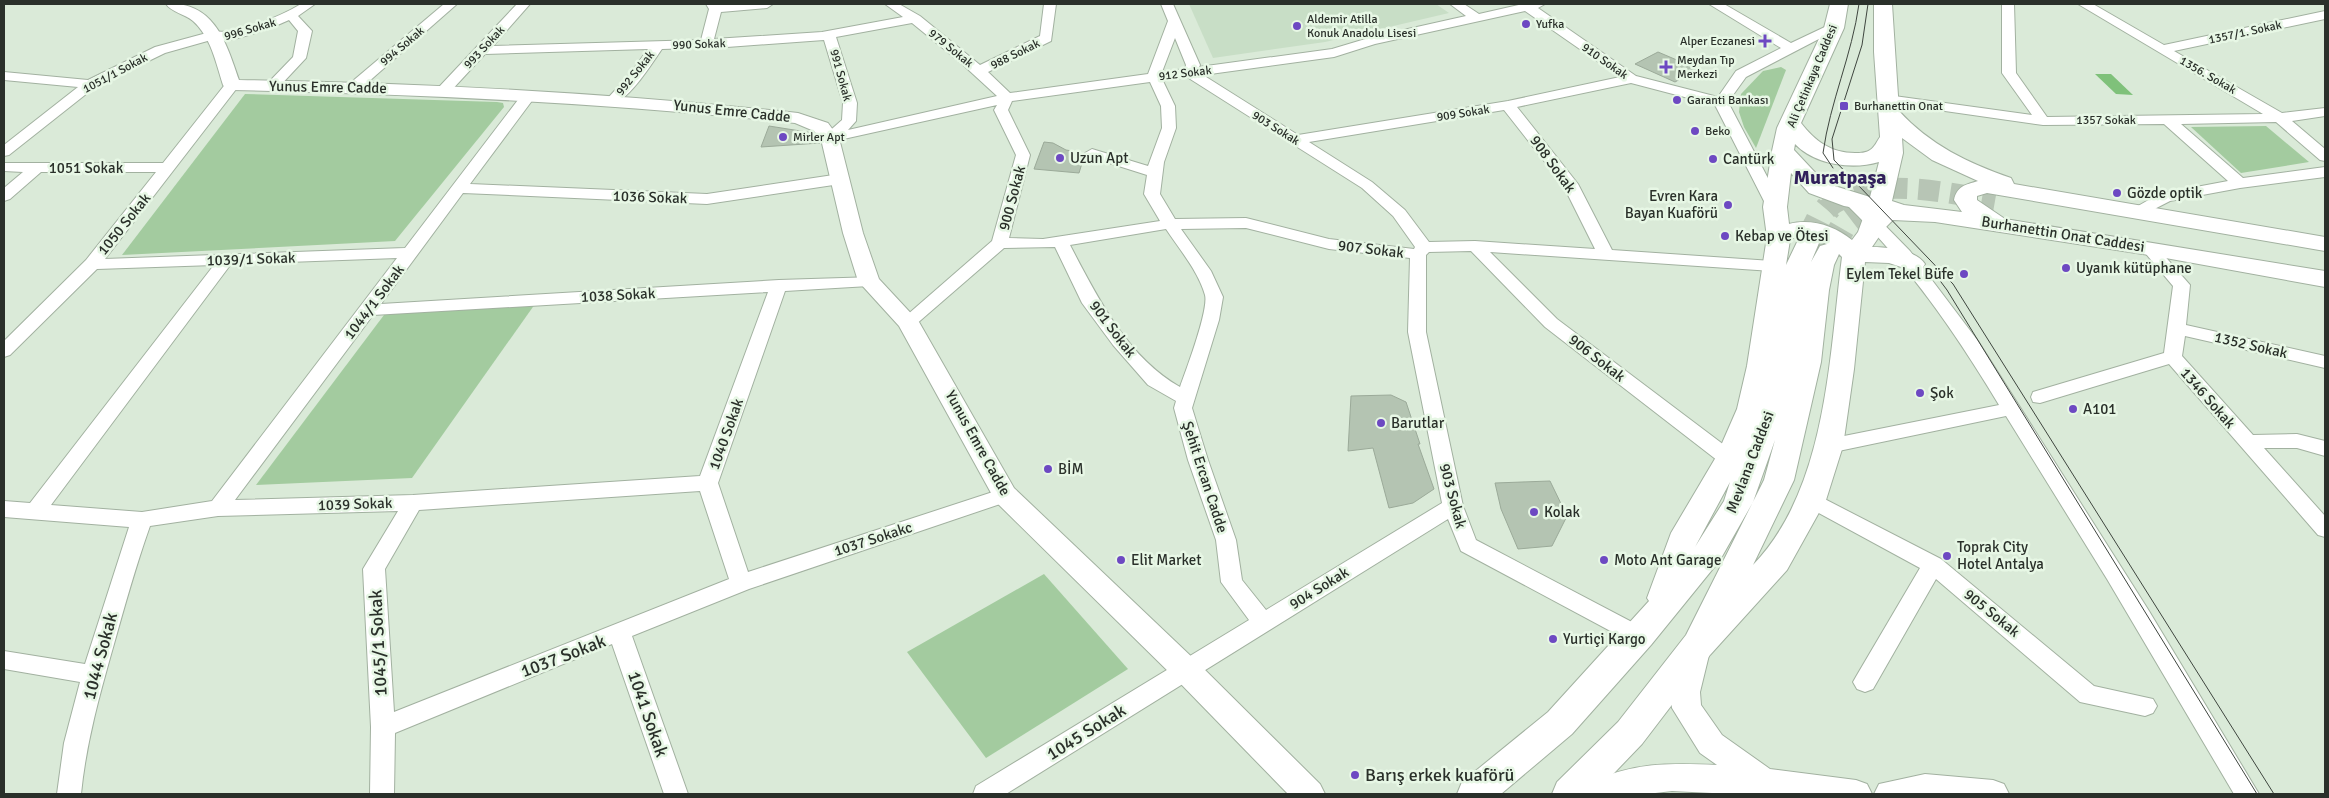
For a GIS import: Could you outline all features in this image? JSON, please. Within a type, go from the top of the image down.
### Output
[{"type":"main road","name":"Ali Çetinkaya Caddesi","points":[[1779,237],[1775,207],[1783,151],[1791,124],[1834,28],[1839,4]]},
{"type":"main road","points":[[1649,625],[1685,535],[1729,460],[1750,410],[1763,356],[1772,266],[1779,237],[1792,229],[1820,232],[1838,239],[1855,233],[1892,153],[1883,4]]},
{"type":"main road","points":[[1888,105],[1904,131],[1933,153],[1984,176],[2043,195]]},
{"type":"main road","points":[[1791,124],[1803,141],[1813,148],[1828,155],[1845,158],[1875,156],[1882,151],[1890,138]]},
{"type":"main road","points":[[1698,645],[1776,561],[1811,500],[1829,446],[1841,369],[1855,233],[1852,200],[1817,188],[1783,151]]},
{"type":"main road","points":[[2000,213],[1973,210],[1965,200],[1967,192],[1986,186],[2325,244]]},
{"type":"main road","name":"Burhanettin Onat Caddesi","points":[[1855,233],[1886,214],[1899,212],[2000,213],[2325,257]]},
{"type":"main road","name":"Burhanettin Onat Caddesi","points":[[2000,213],[2149,248],[2325,279]]},
{"type":"main road","name":"Burhanettin Onat Caddesi","points":[[2000,213],[2325,268]]},
{"type":"main road","points":[[1855,233],[1877,254],[1895,255],[1913,264]]},
{"type":"main road","name":"Mevlana Caddesi","points":[[1475,794],[1560,723],[1649,625],[1709,552],[1738,502],[1772,408],[1797,267],[1855,233]]},
{"type":"main road","name":"Mevlana Caddesi","points":[[1570,794],[1630,733],[1698,645],[1779,480],[1808,362],[1816,290],[1855,233]]},
{"type":"street","points":[[176,4],[196,14],[215,37],[232,85]]},
{"type":"street","name":"996 Sokak","points":[[215,37],[257,28],[292,16],[309,4]]},
{"type":"street","name":"994 Sokak","points":[[353,88],[451,4]]},
{"type":"street","name":"993 Sokak","points":[[444,90],[524,4]]},
{"type":"street","points":[[707,43],[714,7],[767,4]]},
{"type":"street","name":"979 Sokak","points":[[892,4],[915,19],[980,71],[1007,98]]},
{"type":"street","name":"988 Sokak","points":[[980,71],[1046,38],[1050,4]]},
{"type":"street","points":[[1168,4],[1193,65],[1190,73]]},
{"type":"street","points":[[1456,4],[1478,18]]},
{"type":"street","points":[[1715,4],[1790,48]]},
{"type":"street","points":[[2008,4],[2009,74],[2043,121]]},
{"type":"street","name":"1356. Sokak","points":[[2084,4],[2280,118],[2325,157]]},
{"type":"street","name":"912 Sokak","points":[[830,138],[1007,98],[1334,53],[1372,41],[1533,5]]},
{"type":"street","name":"910 Sokak","points":[[1533,5],[1631,79],[1721,102]]},
{"type":"street","points":[[272,86],[299,58],[305,31],[292,16]]},
{"type":"street","name":"1357/1. Sokak","points":[[2164,49],[2325,16]]},
{"type":"street","name":"990 Sokak","points":[[481,50],[656,46],[829,35],[915,19]]},
{"type":"street","points":[[1154,77],[1174,22]]},
{"type":"street","points":[[1775,207],[1721,102],[1740,74],[1834,28]]},
{"type":"street","name":"991 Sokak","points":[[829,35],[850,103],[849,121],[830,138]]},
{"type":"street","name":"1051/1 Sokak","points":[[4,152],[90,84],[160,50],[215,37]]},
{"type":"street","name":"992 Sokak","points":[[614,99],[635,77],[656,46]]},
{"type":"street","name":"903 Sokak","points":[[1190,73],[1294,140],[1341,167],[1367,185],[1399,213],[1421,251],[1417,332],[1452,506],[1468,545],[1649,625]]},
{"type":"street","points":[[4,76],[90,84]]},
{"type":"street","name":"Şehit Ercan Cadde","points":[[1154,77],[1168,106],[1169,128],[1156,162],[1152,194],[1170,224],[1203,271],[1214,297],[1210,320],[1183,408],[1198,460],[1226,540],[1232,582],[1264,623]]},
{"type":"street","name":"909 Sokak","points":[[1294,140],[1508,105],[1631,79]]},
{"type":"street","name":"Yunus Emre Cadde","points":[[232,85],[444,90],[614,99],[798,118],[821,127],[830,138],[853,233],[869,281],[908,322],[942,378],[1005,495],[1186,670],[1309,794]]},
{"type":"street","name":"1050 Sokak","points":[[4,352],[92,264],[232,85]]},
{"type":"street","name":"1044/1 Sokak","points":[[218,508],[298,405],[529,95]]},
{"type":"street","name":"900 Sokak","points":[[908,322],[1000,243],[1023,155],[1002,110],[1007,98]]},
{"type":"street","name":"908 Sokak","points":[[1508,105],[1570,184],[1605,253]]},
{"type":"street","name":"1357 Sokak","points":[[1888,105],[2043,121],[2280,118],[2325,112]]},
{"type":"street","points":[[2168,120],[2240,183]]},
{"type":"street","points":[[1092,153],[1155,173]]},
{"type":"street","name":"1051 Sokak","points":[[4,167],[168,168]]},
{"type":"street","points":[[4,196],[36,168]]},
{"type":"street","points":[[2137,213],[2165,197],[2240,183],[2325,172]]},
{"type":"street","name":"1036 Sokak","points":[[458,188],[707,199],[840,179]]},
{"type":"street","name":"907 Sokak","points":[[1000,243],[1043,244],[1170,224],[1246,223],[1329,244],[1421,251],[1475,246],[1605,253],[1772,266]]},
{"type":"street","points":[[1855,233],[1913,264],[1950,310],[2119,579],[2247,794]]},
{"type":"street","name":"901 Sokak","points":[[1060,241],[1091,303],[1119,342],[1155,381],[1186,399]]},
{"type":"street","name":"906 Sokak","points":[[1475,246],[1551,323],[1729,460]]},
{"type":"street","name":"1346 Sokak","points":[[2149,248],[2182,286],[2173,357],[2246,442],[2325,529]]},
{"type":"street","name":"1039/1 Sokak","points":[[92,264],[410,253]]},
{"type":"street","points":[[36,510],[226,260]]},
{"type":"street","name":"1038 Sokak","points":[[367,310],[869,281]]},
{"type":"street","name":"1040 Sokak","points":[[741,584],[708,483],[780,285]]},
{"type":"street","name":"1352 Sokak","points":[[2176,328],[2325,362]]},
{"type":"street","points":[[2040,397],[2173,357]]},
{"type":"street","points":[[1829,446],[2002,412]]},
{"type":"street","points":[[2246,442],[2311,442],[2325,449]]},
{"type":"street","name":"1039 Sokak","points":[[4,509],[36,510],[142,520],[218,508],[413,503],[708,483]]},
{"type":"street","name":"1037 Sokakc","points":[[741,584],[1005,495]]},
{"type":"street","name":"905 Sokak","points":[[1811,500],[1933,565],[2088,695],[2144,706]]},
{"type":"street","name":"1045/1 Sokak","points":[[382,794],[383,727],[374,568],[413,503]]},
{"type":"street","name":"904 Sokak","points":[[1186,670],[1452,506]]},
{"type":"street","name":"1044 Sokak","points":[[69,794],[71,766],[94,676],[127,558],[142,520]]},
{"type":"street","points":[[1865,682],[1933,565]]},
{"type":"street","name":"1037 Sokak","points":[[383,727],[620,634],[741,584]]},
{"type":"street","name":"1041 Sokak","points":[[620,634],[676,794]]},
{"type":"street","points":[[1698,645],[1685,692],[1687,708],[1711,744],[1764,782]]},
{"type":"street","points":[[4,660],[94,676]]},
{"type":"street","name":"1045 Sokak","points":[[985,794],[1186,670]]},
{"type":"street","points":[[1599,794],[1620,784],[1672,777],[1764,782],[1856,794]]},
{"type":"street","points":[[1890,794],[1925,791],[1993,794]]},
{"type":"shaded area","name":"Aldemir Atilla Konuk Anadolu Lisesi","points":[[1189,4],[1436,4],[1449,13],[1325,42],[1213,58]]},
{"type":"shaded area","points":[[1781,67],[1786,70],[1756,148],[1744,127],[1739,112],[1741,94],[1763,71]]},
{"type":"shaded area","points":[[2095,74],[2111,74],[2133,95],[2116,94]]},
{"type":"shaded area","points":[[245,94],[497,102],[503,103],[504,107],[395,241],[122,255]]},
{"type":"shaded area","points":[[2266,126],[2309,162],[2241,173],[2191,127]]},
{"type":"shaded area","points":[[535,304],[412,478],[256,485],[387,311]]},
{"type":"shaded area","points":[[1044,574],[1128,669],[986,758],[907,652]]},
{"type":"building","name":"Meydan Tıp Merkezi","points":[[1658,52],[1698,69],[1675,82],[1635,64]]},
{"type":"building","name":"Mirler Apt","points":[[769,126],[813,133],[820,143],[761,147]]},
{"type":"building","name":"Uzun Apt","points":[[1044,142],[1053,143],[1072,151],[1083,160],[1079,173],[1034,169]]},
{"type":"building","points":[[1391,395],[1406,402],[1434,489],[1413,503],[1389,508],[1373,448],[1348,451],[1351,396]]},
{"type":"building","name":"Kolak","points":[[1550,481],[1567,516],[1552,546],[1518,549],[1501,509],[1495,483]]},
{"type":"tunnel","points":[[1828,209],[1844,198],[1864,191],[1908,188],[1995,201]]},
{"type":"tunnel","points":[[1864,209],[1889,201]]},
{"type":"tunnel","points":[[1829,251],[1845,223],[1866,207]]},
{"type":"tunnel","points":[[1807,243],[1819,219],[1828,209]]},
{"type":"tram line","points":[[1833,168],[1823,153],[1826,134],[1856,23],[1859,4]]},
{"type":"tram line","points":[[1868,4],[1862,45],[1832,139],[1834,160],[1953,284],[2274,794]]},
{"type":"tram line","points":[[1932,270],[1947,290],[2257,794]]},
{"type":"place","name":"Yufka","points":[[1526,24]]},
{"type":"place","name":"Aldemir Atilla Konuk Anadolu Lisesi","points":[[1297,26]]},
{"type":"place","name":"Alper Eczanesi","points":[[1765,41]]},
{"type":"place","name":"Meydan Tıp Merkezi","points":[[1666,67]]},
{"type":"place","name":"Garanti Bankası","points":[[1677,100]]},
{"type":"place","name":"Burhanettin Onat","points":[[1844,106]]},
{"type":"place","name":"Beko","points":[[1695,131]]},
{"type":"place","name":"Mirler Apt","points":[[783,137]]},
{"type":"place","name":"Uzun Apt","points":[[1060,158]]},
{"type":"place","name":"Cantürk","points":[[1713,159]]},
{"type":"place","name":"Gözde optik","points":[[2117,193]]},
{"type":"place","name":"Evren Kara Bayan Kuaförü","points":[[1728,205]]},
{"type":"place","name":"Kebap ve Ötesi","points":[[1725,236]]},
{"type":"place","name":"Uyanık kütüphane","points":[[2066,268]]},
{"type":"place","name":"Eylem Tekel Büfe","points":[[1964,274]]},
{"type":"place","name":"Şok","points":[[1920,393]]},
{"type":"place","name":"A101","points":[[2073,409]]},
{"type":"place","name":"Barutlar","points":[[1381,423]]},
{"type":"place","name":"BİM","points":[[1048,469]]},
{"type":"place","name":"Kolak","points":[[1534,512]]},
{"type":"place","name":"Toprak City Hotel Antalya","points":[[1947,556]]},
{"type":"place","name":"Elit Market","points":[[1121,560]]},
{"type":"place","name":"Moto Ant Garage","points":[[1604,560]]},
{"type":"place","name":"Yurtiçi Kargo","points":[[1553,639]]},
{"type":"place","name":"Barış erkek kuaförü","points":[[1355,775]]},
{"type":"district","name":"Muratpaşa","points":[[1840,177]]}]
